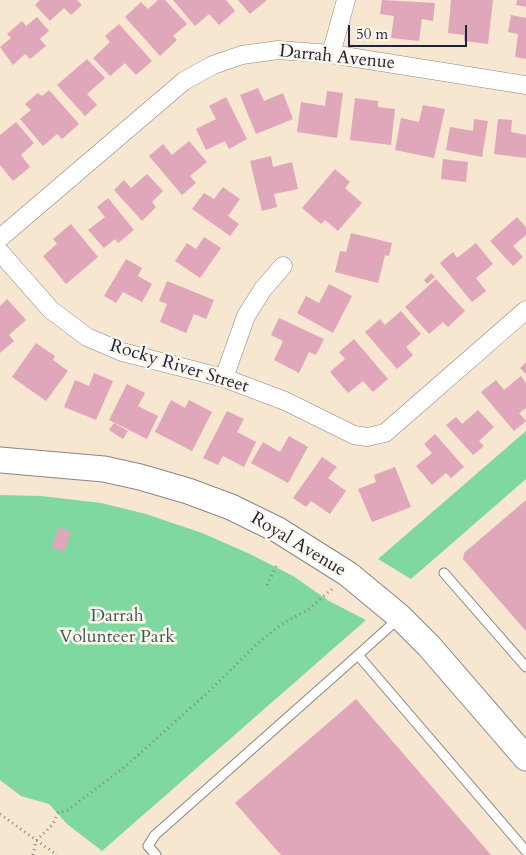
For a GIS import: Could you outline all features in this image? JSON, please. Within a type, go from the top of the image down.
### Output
[{"type":"main road","name":"Royal Avenue","points":[[0,460],[104,470],[188,491],[231,507],[278,530],[348,574],[400,617],[526,758]]},
{"type":"street","points":[[331,54],[346,0]]},
{"type":"street","name":"Darrah Avenue","points":[[0,238],[184,81],[213,65],[242,55],[278,50],[331,54],[526,85]]},
{"type":"street","name":"Rocky River Street","points":[[0,252],[51,310],[87,337],[122,352],[224,378],[285,401],[354,435],[368,437],[385,433],[526,310]]},
{"type":"street","points":[[224,378],[246,316],[263,289],[283,266]]},
{"type":"lane","points":[[444,572],[526,667]]},
{"type":"lane","points":[[156,855],[148,846],[155,835],[400,617]]},
{"type":"lane","points":[[358,655],[526,851]]},
{"type":"path","points":[[267,585],[277,565]]},
{"type":"path","points":[[33,855],[36,840],[53,824],[58,813],[68,810],[127,765],[205,695],[258,643],[282,624],[309,610],[348,574]]},
{"type":"path","points":[[0,814],[57,855]]},
{"type":"green space","points":[[526,431],[526,479],[411,579],[378,559]]},
{"type":"green space","name":"Darrah Volunteer Park","points":[[0,495],[41,496],[101,503],[146,514],[202,533],[250,554],[293,576],[329,601],[366,620],[102,851],[67,824],[49,804],[21,796],[0,780]]},
{"type":"building","points":[[40,0],[77,0],[82,5],[71,15],[64,8],[50,21],[35,5]]},
{"type":"building","points":[[158,0],[165,0],[187,24],[173,36],[177,40],[160,56],[125,17],[141,2],[148,9]]},
{"type":"building","points":[[173,0],[226,0],[235,11],[219,25],[209,14],[195,26]]},
{"type":"building","points":[[238,0],[267,0],[250,14]]},
{"type":"building","points":[[382,0],[435,3],[433,21],[422,19],[419,41],[391,38],[394,16],[380,14]]},
{"type":"building","points":[[451,0],[493,0],[488,44],[464,41],[464,35],[448,33]]},
{"type":"building","points":[[517,0],[526,0],[526,7],[516,5]]},
{"type":"building","points":[[511,15],[526,18],[526,59],[515,57],[518,34],[508,32]]},
{"type":"building","points":[[37,17],[49,31],[40,39],[46,46],[30,59],[25,54],[13,65],[0,47],[11,38],[7,34],[22,21],[26,26]]},
{"type":"building","points":[[119,24],[152,61],[136,75],[125,63],[110,76],[93,58],[110,42],[105,36]]},
{"type":"building","points":[[87,59],[105,78],[87,94],[97,105],[85,116],[57,85]]},
{"type":"building","points":[[258,88],[264,101],[283,93],[293,119],[256,134],[240,95]]},
{"type":"building","points":[[49,90],[79,124],[62,139],[57,134],[43,146],[20,119],[31,110],[25,104],[38,93],[42,96]]},
{"type":"building","points":[[327,91],[343,93],[337,138],[297,132],[301,102],[325,106]]},
{"type":"building","points":[[226,97],[247,139],[229,149],[225,141],[206,150],[196,129],[216,119],[209,106]]},
{"type":"building","points":[[355,98],[378,101],[378,107],[395,109],[391,145],[350,140]]},
{"type":"building","points":[[423,105],[445,109],[434,158],[395,150],[401,118],[419,122]]},
{"type":"building","points":[[474,119],[488,121],[482,157],[446,150],[450,127],[473,131]]},
{"type":"building","points":[[498,119],[512,120],[511,132],[526,135],[526,158],[494,154]]},
{"type":"building","points":[[16,122],[34,143],[21,155],[30,167],[13,181],[0,165],[0,135]]},
{"type":"building","points":[[189,141],[207,162],[190,176],[196,183],[182,195],[149,156],[163,144],[172,155]]},
{"type":"building","points":[[271,156],[273,167],[292,162],[298,189],[274,194],[277,207],[262,211],[250,161]]},
{"type":"building","points":[[443,159],[468,162],[466,182],[441,179]]},
{"type":"building","points":[[335,169],[350,182],[345,188],[362,203],[338,231],[325,220],[321,224],[302,208]]},
{"type":"building","points":[[147,174],[163,191],[152,202],[156,207],[142,221],[114,190],[124,180],[131,188]]},
{"type":"building","points":[[223,187],[240,199],[228,216],[239,224],[230,236],[192,209],[204,193],[214,199]]},
{"type":"building","points":[[108,198],[134,230],[118,243],[115,239],[104,248],[88,230],[105,217],[97,207]]},
{"type":"building","points":[[517,217],[526,227],[526,235],[513,246],[523,257],[513,266],[490,241]]},
{"type":"building","points":[[71,224],[98,257],[66,284],[43,256],[57,244],[53,239]]},
{"type":"building","points":[[351,233],[392,243],[389,256],[385,255],[378,283],[335,272],[340,251],[346,252]]},
{"type":"building","points":[[204,237],[221,248],[200,278],[175,261],[187,243],[196,249]]},
{"type":"building","points":[[476,243],[493,264],[476,278],[486,291],[472,302],[440,263],[453,252],[457,258]]},
{"type":"building","points":[[126,259],[142,268],[138,276],[152,284],[142,302],[123,292],[116,303],[104,296]]},
{"type":"building","points":[[431,273],[435,277],[427,284],[424,280]]},
{"type":"building","points":[[436,279],[465,311],[448,327],[443,322],[429,334],[405,307]]},
{"type":"building","points":[[167,281],[214,300],[206,319],[194,314],[186,333],[160,322],[167,304],[159,301]]},
{"type":"building","points":[[329,284],[352,296],[333,333],[297,313],[306,296],[319,303]]},
{"type":"building","points":[[7,299],[26,320],[9,335],[14,341],[0,353],[0,306]]},
{"type":"building","points":[[401,311],[421,334],[406,347],[413,355],[397,369],[365,332],[380,319],[385,325]]},
{"type":"building","points":[[279,318],[324,339],[316,355],[309,352],[299,373],[274,360],[283,341],[271,335]]},
{"type":"building","points":[[354,339],[388,379],[373,392],[363,381],[348,393],[330,372],[345,359],[339,352]]},
{"type":"building","points":[[36,343],[55,356],[53,360],[68,371],[46,401],[12,377]]},
{"type":"building","points":[[526,362],[526,374],[520,368]]},
{"type":"building","points":[[94,373],[113,381],[96,420],[64,407],[75,380],[89,386]]},
{"type":"building","points":[[521,376],[526,383],[526,408],[519,413],[526,421],[514,431],[481,392],[496,380],[504,390]]},
{"type":"building","points":[[127,384],[145,393],[138,406],[158,416],[147,439],[109,420]]},
{"type":"building","points":[[171,400],[185,408],[189,400],[212,412],[192,451],[155,432]]},
{"type":"building","points":[[478,410],[494,427],[479,441],[484,446],[473,455],[446,425],[456,417],[462,424]]},
{"type":"building","points":[[227,411],[244,419],[237,432],[256,442],[244,467],[223,456],[218,465],[203,458]]},
{"type":"building","points":[[114,423],[128,431],[123,439],[109,430]]},
{"type":"building","points":[[435,434],[464,467],[451,478],[446,473],[432,485],[416,466],[432,453],[424,444]]},
{"type":"building","points":[[289,436],[308,447],[288,483],[251,463],[263,442],[280,452]]},
{"type":"building","points":[[322,457],[337,467],[328,478],[346,491],[330,514],[311,501],[306,507],[293,498]]},
{"type":"building","points":[[395,467],[411,507],[372,522],[358,489],[376,482],[374,475]]},
{"type":"building","points":[[526,500],[526,631],[463,559],[464,553]]},
{"type":"building","points":[[58,528],[71,531],[65,551],[52,548]]},
{"type":"building","points":[[356,699],[491,855],[281,855],[235,803]]}]
